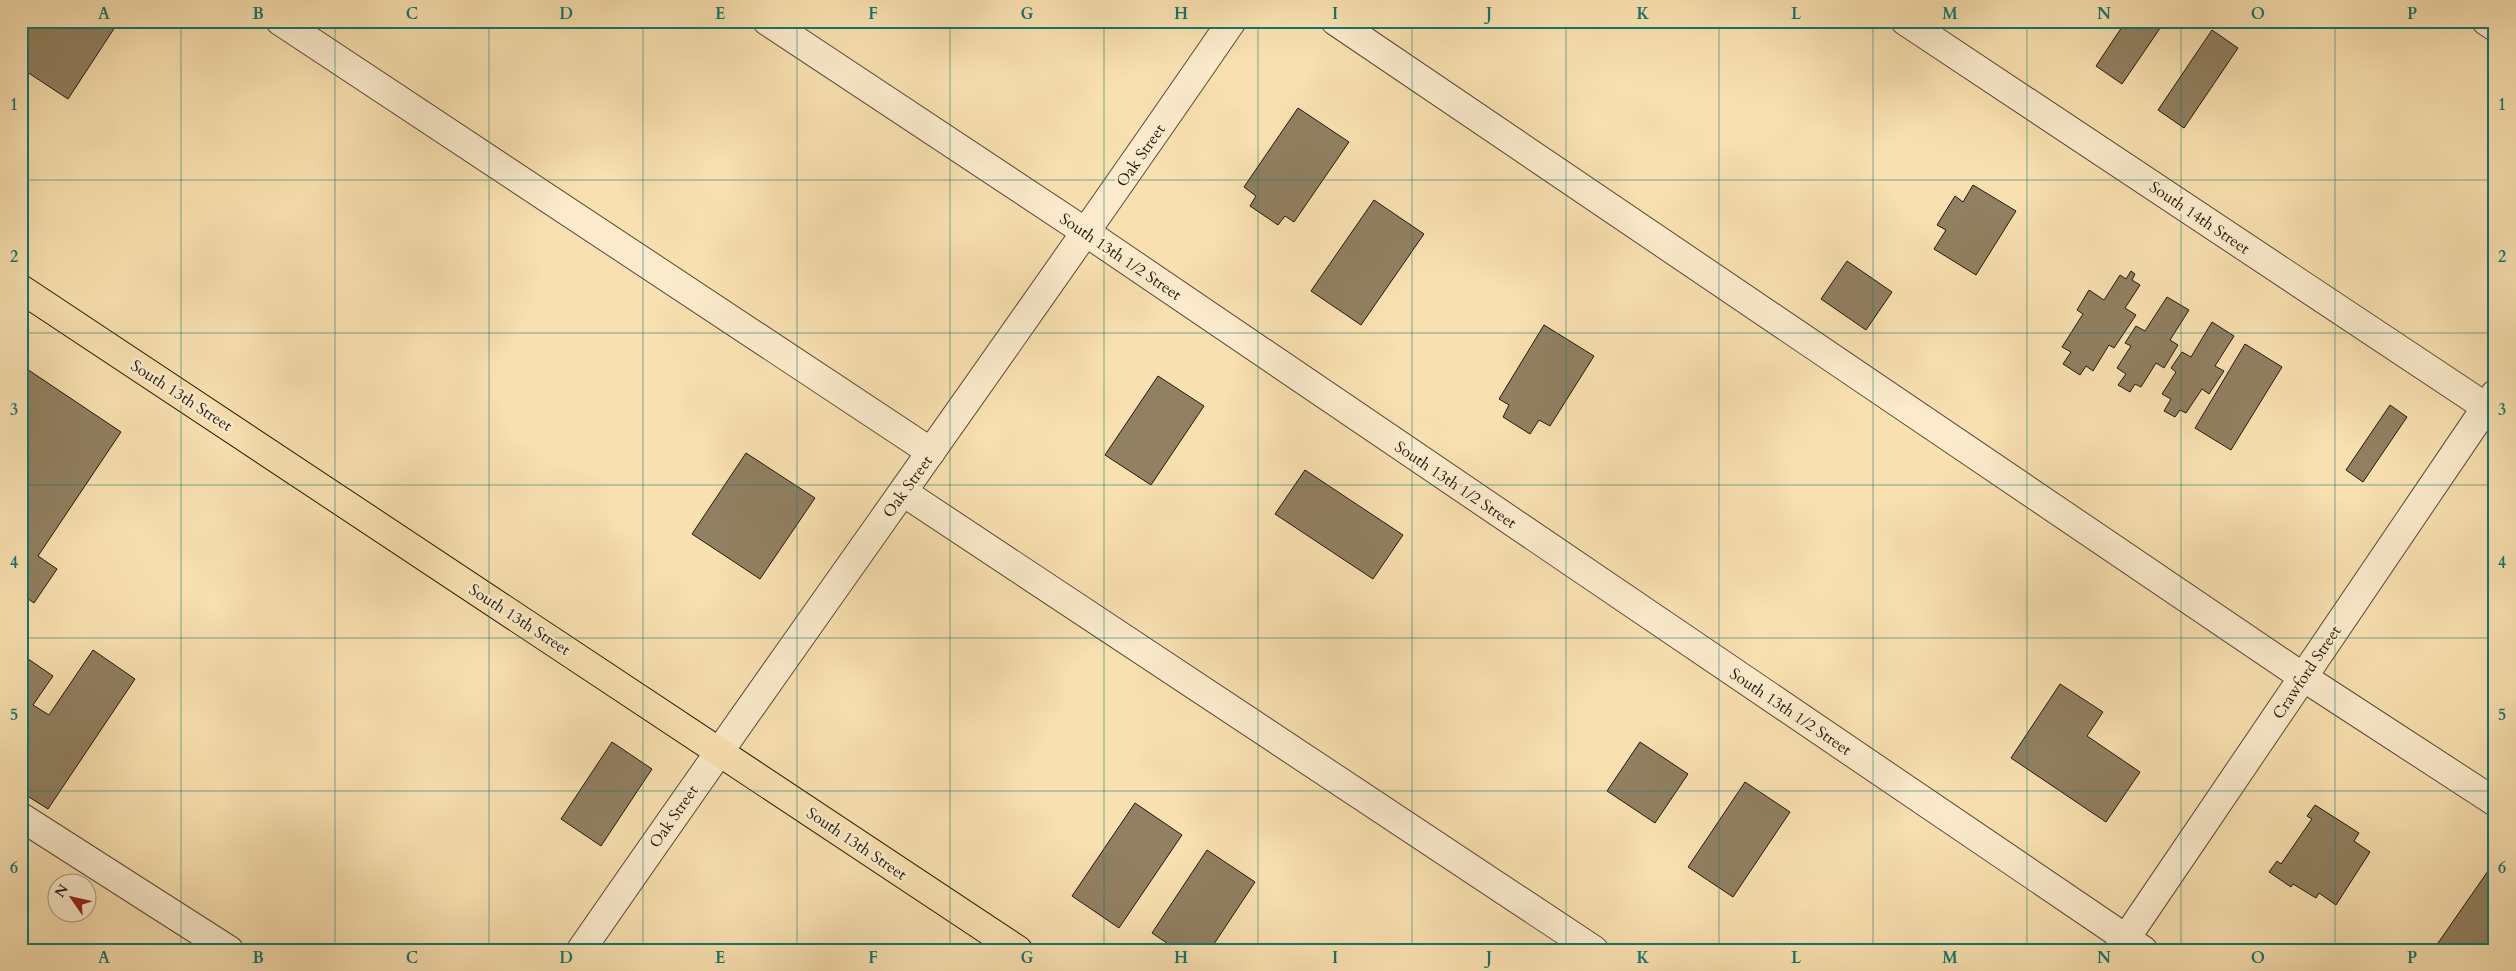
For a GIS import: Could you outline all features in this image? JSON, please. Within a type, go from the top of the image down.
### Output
[{"type":"main road","name":"South 13th Street","points":[[21,289],[1018,950]]},
{"type":"street","points":[[280,21],[932,452]]},
{"type":"street","name":"South 13th 1/2 Street","points":[[766,21],[1087,233],[2129,946]]},
{"type":"street","name":"Oak Street","points":[[581,950],[719,750],[1087,233],[1232,21]]},
{"type":"street","points":[[1335,21],[2303,678],[2495,802]]},
{"type":"street","name":"South 14th Street","points":[[1904,21],[2492,405]]},
{"type":"street","points":[[2486,21],[2495,27]]},
{"type":"street","name":"Crawford Street","points":[[2129,946],[2303,678],[2492,405]]},
{"type":"street","points":[[903,492],[1594,950]]},
{"type":"street","points":[[21,817],[229,950]]},
{"type":"building","points":[[26,21],[119,21],[68,99],[21,68],[21,29]]},
{"type":"building","points":[[2126,21],[2165,21],[2122,84],[2096,66]]},
{"type":"building","points":[[2212,30],[2238,48],[2184,128],[2158,110]]},
{"type":"building","points":[[1298,108],[1349,142],[1294,222],[1285,216],[1278,225],[1250,206],[1256,196],[1244,187]]},
{"type":"building","points":[[1973,185],[2016,211],[1976,275],[1934,249],[1946,230],[1937,225],[1955,196],[1963,202]]},
{"type":"building","points":[[1374,200],[1424,234],[1361,325],[1311,291]]},
{"type":"building","points":[[1847,261],[1892,292],[1866,330],[1821,299]]},
{"type":"building","points":[[2131,271],[2135,274],[2132,280],[2140,285],[2125,308],[2136,315],[2114,348],[2109,345],[2093,371],[2086,366],[2080,375],[2063,364],[2071,352],[2062,347],[2083,314],[2077,310],[2089,290],[2104,300],[2120,275],[2126,279]]},
{"type":"building","points":[[2167,297],[2189,310],[2170,340],[2178,345],[2164,368],[2156,363],[2141,387],[2135,384],[2130,392],[2118,385],[2126,374],[2117,368],[2131,346],[2125,343],[2136,326],[2145,331]]},
{"type":"building","points":[[2212,322],[2234,336],[2215,366],[2224,371],[2209,394],[2202,389],[2186,413],[2180,410],[2175,417],[2164,411],[2171,399],[2162,394],[2176,372],[2171,368],[2182,352],[2191,357]]},
{"type":"building","points":[[1544,325],[1594,356],[1550,426],[1539,420],[1530,434],[1503,417],[1509,405],[1499,399]]},
{"type":"building","points":[[2245,344],[2282,367],[2231,450],[2195,428]]},
{"type":"building","points":[[21,365],[121,432],[38,556],[57,569],[34,603],[21,594]]},
{"type":"building","points":[[1158,376],[1204,406],[1151,485],[1105,455]]},
{"type":"building","points":[[2390,405],[2407,417],[2363,482],[2346,470]]},
{"type":"building","points":[[746,453],[815,498],[760,579],[692,534]]},
{"type":"building","points":[[1305,470],[1403,535],[1373,579],[1275,514]]},
{"type":"building","points":[[93,650],[135,679],[48,809],[21,792],[21,654],[53,676],[33,705],[49,715]]},
{"type":"building","points":[[2060,684],[2103,712],[2087,736],[2140,772],[2106,822],[2011,758]]},
{"type":"building","points":[[612,742],[652,769],[601,846],[561,819]]},
{"type":"building","points":[[1640,742],[1688,774],[1655,823],[1607,791]]},
{"type":"building","points":[[1745,782],[1790,812],[1733,897],[1688,867]]},
{"type":"building","points":[[1135,803],[1182,835],[1119,928],[1072,896]]},
{"type":"building","points":[[2315,805],[2359,833],[2354,841],[2370,852],[2336,905],[2319,893],[2316,898],[2293,884],[2291,887],[2269,872],[2277,861],[2281,864],[2312,819],[2307,816]]},
{"type":"building","points":[[1207,850],[1255,882],[1210,950],[1177,950],[1152,933]]},
{"type":"building","points":[[2495,861],[2495,950],[2448,950],[2438,943]]}]
